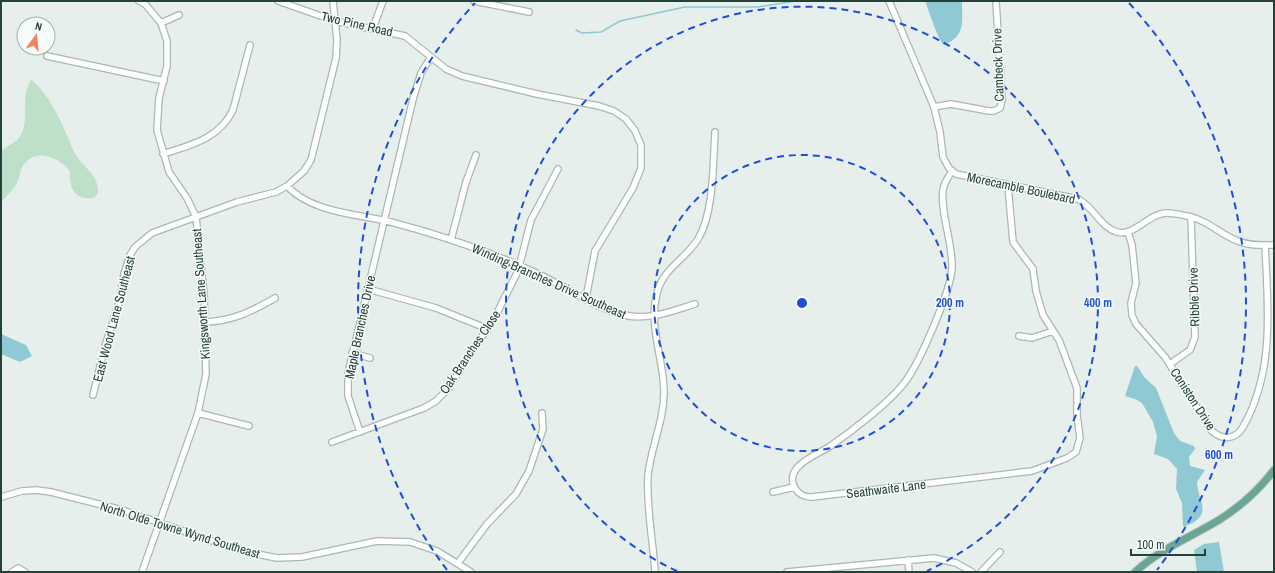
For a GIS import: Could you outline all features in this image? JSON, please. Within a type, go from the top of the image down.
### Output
[{"type":"main road","points":[[1135,572],[1158,555],[1220,519],[1242,504],[1274,470]]},
{"type":"street","name":"Kingsworth Lane Southeast","points":[[140,1],[162,23],[167,41],[167,66],[159,98],[157,130],[169,172],[187,198],[196,218],[202,268],[206,374],[198,413],[158,522],[142,572]]},
{"type":"street","name":"Two Pine Road","points":[[278,1],[335,20],[405,36],[446,69],[466,78],[606,108],[626,119],[635,131],[642,152],[640,174],[595,251],[586,298]]},
{"type":"street","name":"East Wood Lane Southeast","points":[[93,395],[105,346],[120,300],[124,274],[130,255],[144,238],[152,233],[237,202],[276,192],[287,186],[304,171],[315,149],[336,58],[333,1]]},
{"type":"street","points":[[373,28],[383,1]]},
{"type":"street","points":[[474,1],[529,12]]},
{"type":"street","name":"Morecamble Boulebard","points":[[888,1],[934,107],[940,132],[943,157],[952,171],[962,176],[1078,199],[1086,204],[1097,218],[1110,228],[1119,233],[1128,232]]},
{"type":"street","name":"Cambeck Drive","points":[[934,107],[947,103],[989,111],[994,111],[1000,108],[1002,100],[996,1]]},
{"type":"street","points":[[162,23],[179,14]]},
{"type":"street","points":[[163,154],[198,143],[210,137],[228,120],[233,110],[250,45]]},
{"type":"street","points":[[48,56],[164,81]]},
{"type":"street","name":"Maple Branches Drive","points":[[360,432],[349,404],[347,389],[352,354],[415,89],[421,73],[431,57]]},
{"type":"street","points":[[655,572],[648,495],[648,474],[662,417],[664,390],[653,316],[657,292],[662,279],[670,267],[693,245],[705,225],[709,203],[715,132]]},
{"type":"street","points":[[451,240],[464,186],[476,155]]},
{"type":"street","name":"Oak Branches Close","points":[[332,442],[424,408],[442,396],[488,329],[520,266],[531,220],[558,169]]},
{"type":"street","points":[[773,492],[794,487],[794,474],[798,467],[836,442],[888,400],[906,382],[916,365],[944,299],[951,275],[952,256],[943,191],[952,171]]},
{"type":"street","name":"Winding Branches Drive Southeast","points":[[287,186],[297,195],[314,204],[384,221],[451,240],[520,266],[625,316],[653,316],[695,304]]},
{"type":"street","name":"Seathwaite Lane","points":[[794,487],[799,494],[812,497],[1032,472],[1067,458],[1076,452],[1080,443],[1077,415],[1078,392],[1059,340],[1045,320],[1040,308],[1033,269],[1013,242],[1008,186]]},
{"type":"street","points":[[1128,232],[1160,214],[1171,214],[1202,221],[1238,242],[1274,245]]},
{"type":"street","name":"Ribble Drive","points":[[1170,364],[1190,350],[1195,337],[1190,218]]},
{"type":"street","name":"Coniston Drive","points":[[1128,232],[1132,245],[1136,283],[1131,303],[1132,315],[1136,324],[1157,345],[1212,431],[1220,437],[1225,438],[1238,434],[1244,425],[1258,397],[1268,357],[1270,336],[1266,245]]},
{"type":"street","points":[[368,289],[436,308],[488,329]]},
{"type":"street","points":[[205,322],[223,321],[237,318],[253,311],[274,298]]},
{"type":"street","points":[[1020,336],[1032,338],[1053,331]]},
{"type":"street","points":[[352,354],[370,358]]},
{"type":"street","points":[[198,413],[249,426]]},
{"type":"street","points":[[458,563],[487,524],[516,494],[530,471],[543,429],[542,413]]},
{"type":"street","name":"North Olde Towne Wynd Southeast","points":[[1,497],[22,491],[44,491],[111,507],[242,551],[277,558],[294,558],[370,542],[393,540],[410,542],[428,547],[458,563],[470,572]]},
{"type":"street","points":[[981,572],[1000,552]]},
{"type":"street","points":[[787,572],[827,570],[908,560],[942,558],[956,563],[972,572]]},
{"type":"street","points":[[908,560],[909,572]]},
{"type":"street","points":[[12,572],[18,568],[26,572]]},
{"type":"green space","points":[[31,80],[36,83],[46,96],[64,127],[76,155],[97,182],[98,193],[94,198],[82,197],[74,192],[71,183],[70,171],[60,162],[49,156],[36,156],[25,163],[22,167],[17,183],[1,202],[1,151],[17,140],[22,134],[25,119],[27,87]]},
{"type":"water","points":[[925,1],[962,1],[962,22],[959,33],[951,41],[944,45],[936,32]]},
{"type":"water","points":[[1,334],[26,345],[32,356],[20,362],[1,354]]},
{"type":"water","points":[[1135,366],[1137,366],[1145,378],[1156,388],[1174,433],[1180,441],[1194,446],[1195,449],[1189,457],[1190,466],[1205,470],[1197,482],[1202,502],[1202,513],[1194,522],[1184,527],[1182,503],[1176,489],[1177,469],[1168,459],[1154,454],[1157,436],[1153,422],[1142,403],[1125,396]]},
{"type":"water","points":[[1219,542],[1224,572],[1197,572],[1194,550],[1204,544]]},
{"type":"waterway","points":[[576,30],[582,33],[601,32],[620,21],[685,7],[757,7],[796,1]]}]
